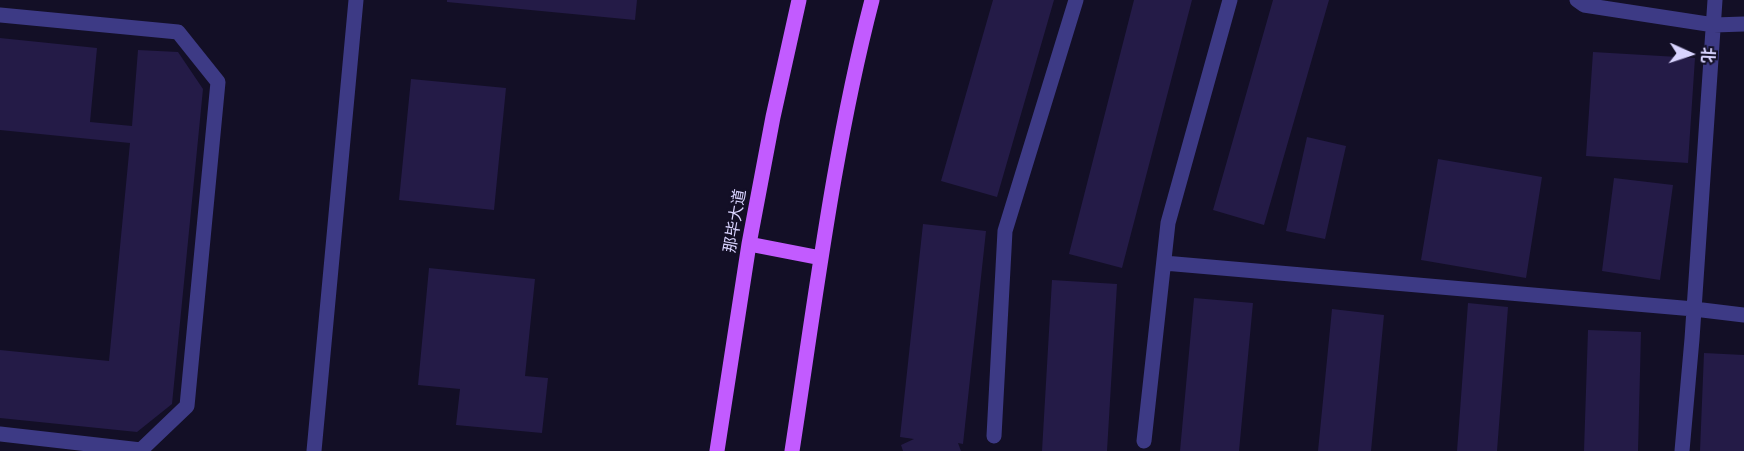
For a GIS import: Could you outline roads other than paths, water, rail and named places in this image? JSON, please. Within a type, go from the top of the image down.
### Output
[{"type":"main road","name":"那毕大道","points":[[717,451],[748,244],[772,117],[799,0]]},
{"type":"main road","points":[[792,451],[821,258],[856,60],[872,0]]},
{"type":"main road","points":[[748,244],[821,258]]},
{"type":"street","points":[[314,451],[353,0]]},
{"type":"street","points":[[994,436],[1005,231],[1076,0]]},
{"type":"street","points":[[1144,441],[1168,223],[1230,0]]},
{"type":"street","points":[[1577,0],[1584,5],[1713,25],[1744,24]]},
{"type":"street","points":[[1682,451],[1695,309],[1715,0]]},
{"type":"street","points":[[0,15],[178,32],[218,82],[187,406],[141,450],[0,434]]},
{"type":"street","points":[[1164,263],[1744,315]]}]
